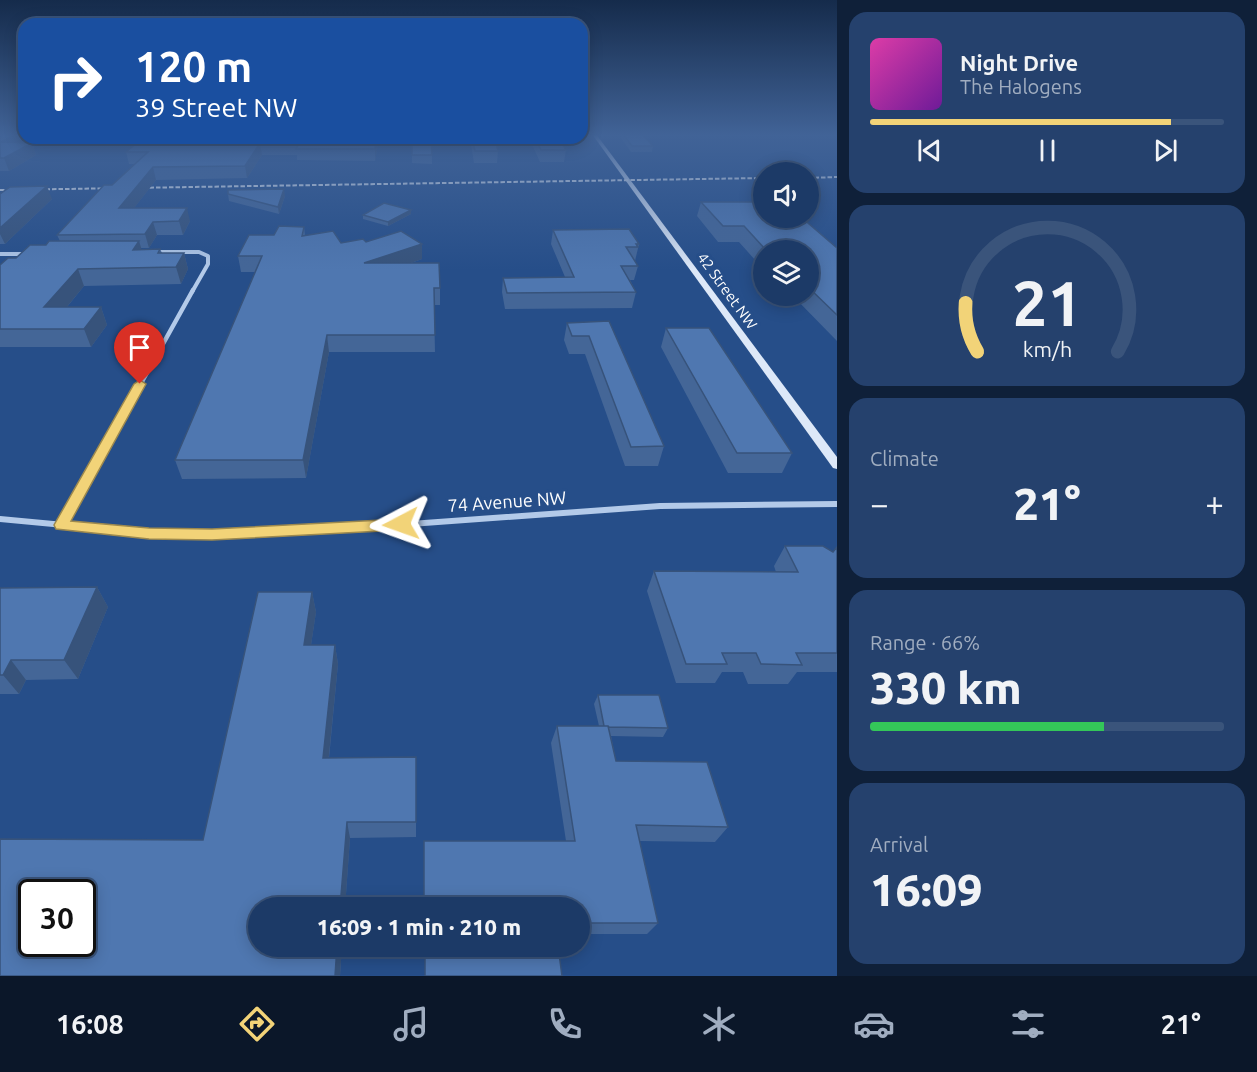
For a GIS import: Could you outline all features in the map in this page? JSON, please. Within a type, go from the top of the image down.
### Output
[{"type":"street","name":"42 Street NW","points":[[627,180],[837,465]]},
{"type":"street","points":[[61,525],[208,264],[208,256],[199,252],[151,252]]},
{"type":"street","points":[[0,254],[36,254]]},
{"type":"street","name":"74 Avenue NW","points":[[0,519],[149,533],[231,534],[336,530],[660,507],[837,504]]},
{"type":"building","points":[[118,180],[143,180],[119,208],[187,208],[179,221],[153,222],[145,234],[57,235],[104,185],[112,185]]},
{"type":"building","points":[[47,186],[0,228],[0,194],[10,187]]},
{"type":"building","points":[[284,189],[278,207],[228,194],[228,190]]},
{"type":"building","points":[[701,202],[753,202],[753,228],[814,228],[837,248],[837,315],[819,298],[819,240],[757,240],[744,226],[723,226]]},
{"type":"building","points":[[384,203],[411,210],[388,222],[363,215]]},
{"type":"building","points":[[279,226],[304,227],[302,236],[333,231],[341,243],[363,239],[366,242],[401,231],[422,244],[364,263],[439,263],[440,288],[434,288],[435,335],[327,335],[303,460],[175,460],[262,256],[238,256],[249,235],[274,235]]},
{"type":"building","points":[[629,229],[639,244],[636,244],[638,247],[626,247],[638,266],[621,266],[636,292],[507,293],[503,278],[574,277],[553,230]]},
{"type":"building","points":[[49,241],[139,241],[133,250],[160,249],[158,253],[184,253],[176,267],[78,269],[44,307],[101,307],[84,329],[0,329],[0,265],[8,258],[16,258],[30,245],[46,245]]},
{"type":"building","points":[[609,321],[664,446],[631,447],[589,336],[572,336],[567,323]]},
{"type":"building","points":[[666,328],[709,328],[792,453],[737,453]]},
{"type":"building","points":[[785,546],[823,546],[833,552],[837,547],[837,653],[796,653],[802,665],[761,664],[756,653],[722,653],[727,664],[686,664],[654,571],[798,572]]},
{"type":"building","points":[[97,587],[64,660],[11,660],[3,675],[0,675],[0,588]]},
{"type":"building","points":[[258,592],[312,592],[304,645],[335,645],[323,758],[416,757],[416,822],[347,822],[341,897],[248,897],[248,957],[336,957],[335,976],[0,976],[0,839],[203,840]]},
{"type":"building","points":[[598,695],[659,695],[668,728],[604,726]]},
{"type":"building","points":[[557,726],[608,726],[616,761],[707,762],[728,827],[636,825],[658,923],[590,923],[590,897],[424,897],[424,841],[575,841]]},
{"type":"building","points":[[425,957],[559,957],[562,976],[425,976]]},
{"type":"railway","points":[[0,190],[666,180]]},
{"type":"route","points":[[140,384],[61,525],[102,530],[212,535],[401,524]]}]
